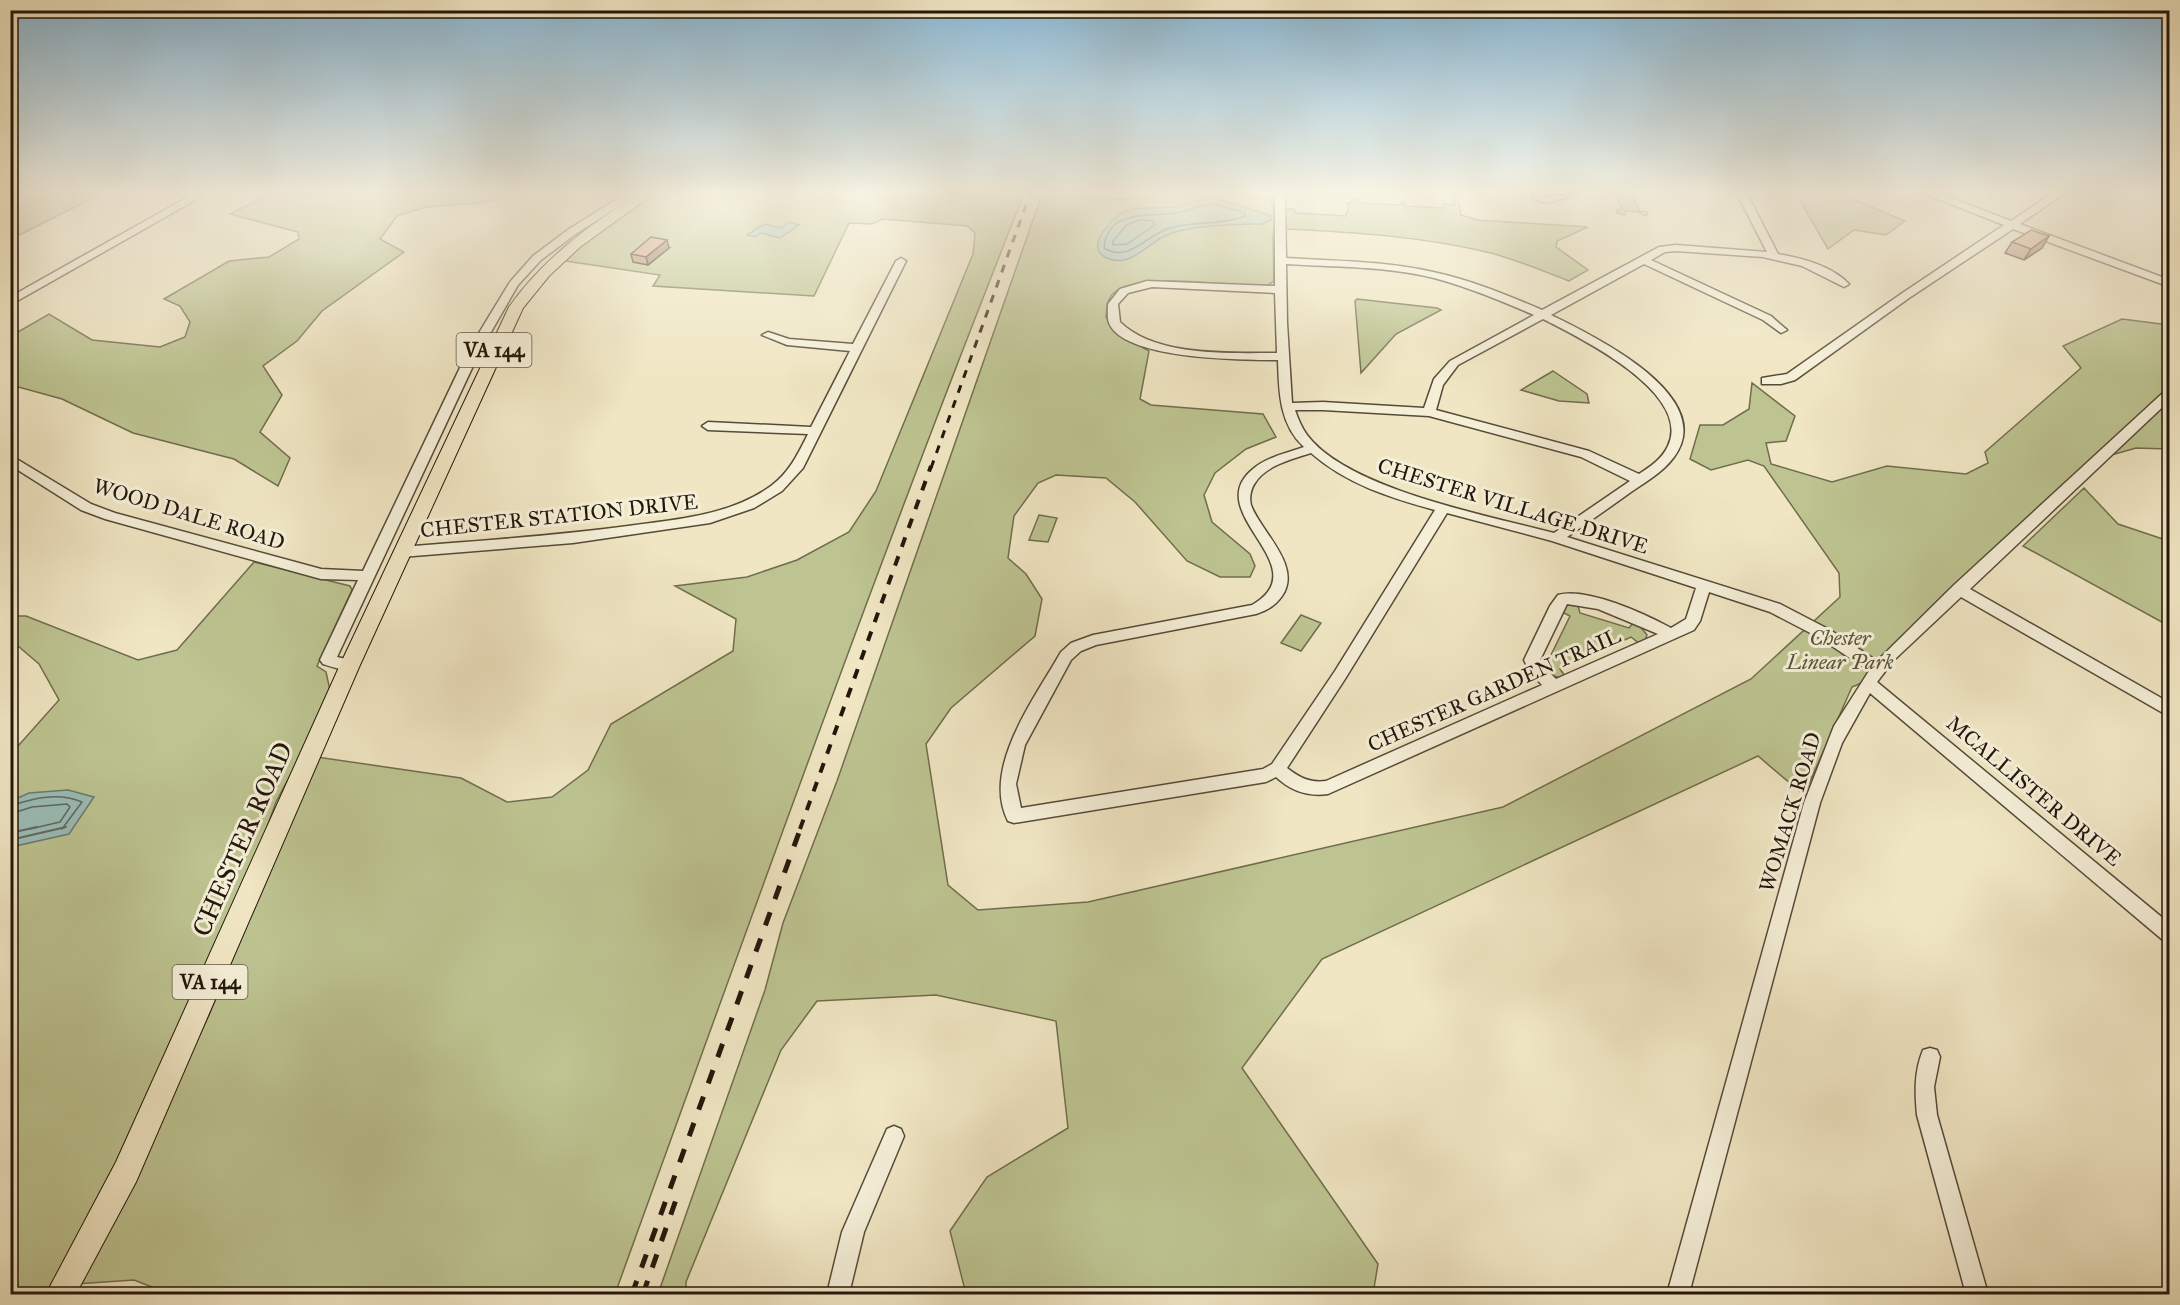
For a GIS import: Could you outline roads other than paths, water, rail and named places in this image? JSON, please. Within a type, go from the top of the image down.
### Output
[{"type":"main road","name":"CHESTER ROAD","points":[[60,1294],[126,1172],[350,665],[516,307],[560,255]]},
{"type":"street","points":[[10,302],[93,255]]},
{"type":"street","name":"CHESTER ROAD","points":[[350,665],[328,660],[480,341],[514,284],[542,255]]},
{"type":"street","name":"CHESTER VILLAGE DRIVE","points":[[1281,255],[1282,357],[1287,407],[1298,430],[1313,448],[1353,477],[1379,488],[1443,508],[1556,538],[1704,584],[1791,615],[1873,676]]},
{"type":"street","points":[[1429,411],[1436,384],[1444,371],[1454,363],[1651,255]]},
{"type":"street","points":[[1761,255],[1812,266],[1832,274],[1844,284]]},
{"type":"street","points":[[1766,381],[1791,377],[1967,255]]},
{"type":"street","points":[[2092,255],[2169,284]]},
{"type":"street","points":[[1642,259],[1767,318],[1781,330]]},
{"type":"street","name":"CHESTER STATION DRIVE","points":[[401,552],[573,538],[710,519],[749,505],[777,488],[797,468],[901,261]]},
{"type":"street","points":[[1281,261],[1373,267],[1433,275],[1494,292],[1542,314],[1633,366],[1662,391],[1676,416],[1678,434],[1671,453],[1657,468],[1556,538]]},
{"type":"street","points":[[1281,290],[1152,284],[1137,286],[1116,297],[1112,316],[1117,327],[1129,336],[1166,350],[1282,357]]},
{"type":"street","points":[[768,335],[787,342],[858,348]]},
{"type":"street","name":"WOMACK ROAD","points":[[1682,1293],[1827,755],[1841,724],[1873,676],[1959,589],[2169,393]]},
{"type":"street","points":[[1287,407],[1323,406],[1429,411],[1585,454],[1610,464],[1639,480]]},
{"type":"street","points":[[708,426],[817,431]]},
{"type":"street","points":[[1313,448],[1257,471],[1247,481],[1243,492],[1244,504],[1279,568],[1281,582],[1269,602],[1237,615],[1093,640],[1070,651],[1017,746],[1008,784],[1014,816],[1266,775],[1278,769],[1340,675],[1443,508]]},
{"type":"street","name":"WOOD DALE ROAD","points":[[10,459],[86,507],[110,516],[321,574],[367,576]]},
{"type":"street","name":"CHESTER GARDEN TRAIL","points":[[1278,769],[1288,779],[1305,788],[1317,790],[1328,787],[1689,626],[1693,621],[1704,584]]},
{"type":"street","points":[[1959,589],[2169,711]]},
{"type":"street","points":[[1553,686],[1534,668],[1532,660],[1557,606],[1563,599],[1576,600],[1639,619],[1670,634]]},
{"type":"street","name":"MCALLISTER DRIVE","points":[[1873,676],[2169,935]]},
{"type":"street","points":[[1930,1058],[1924,1087],[1927,1115],[1977,1294]]},
{"type":"street","points":[[838,1294],[853,1232],[894,1136]]},
{"type":"water","points":[[1102,255],[1137,255],[1124,260],[1110,259]]},
{"type":"water","points":[[68,790],[94,797],[69,834],[11,847],[11,801],[29,793]]},
{"type":"railway","points":[[931,468],[1008,255]]},
{"type":"railway","points":[[800,829],[931,466]]},
{"type":"railway","points":[[632,1294],[801,827]]},
{"type":"railway","points":[[643,1294],[678,1194]]},
{"type":"park label","name":"Chester Linear Park","points":[[1840,650]]}]
